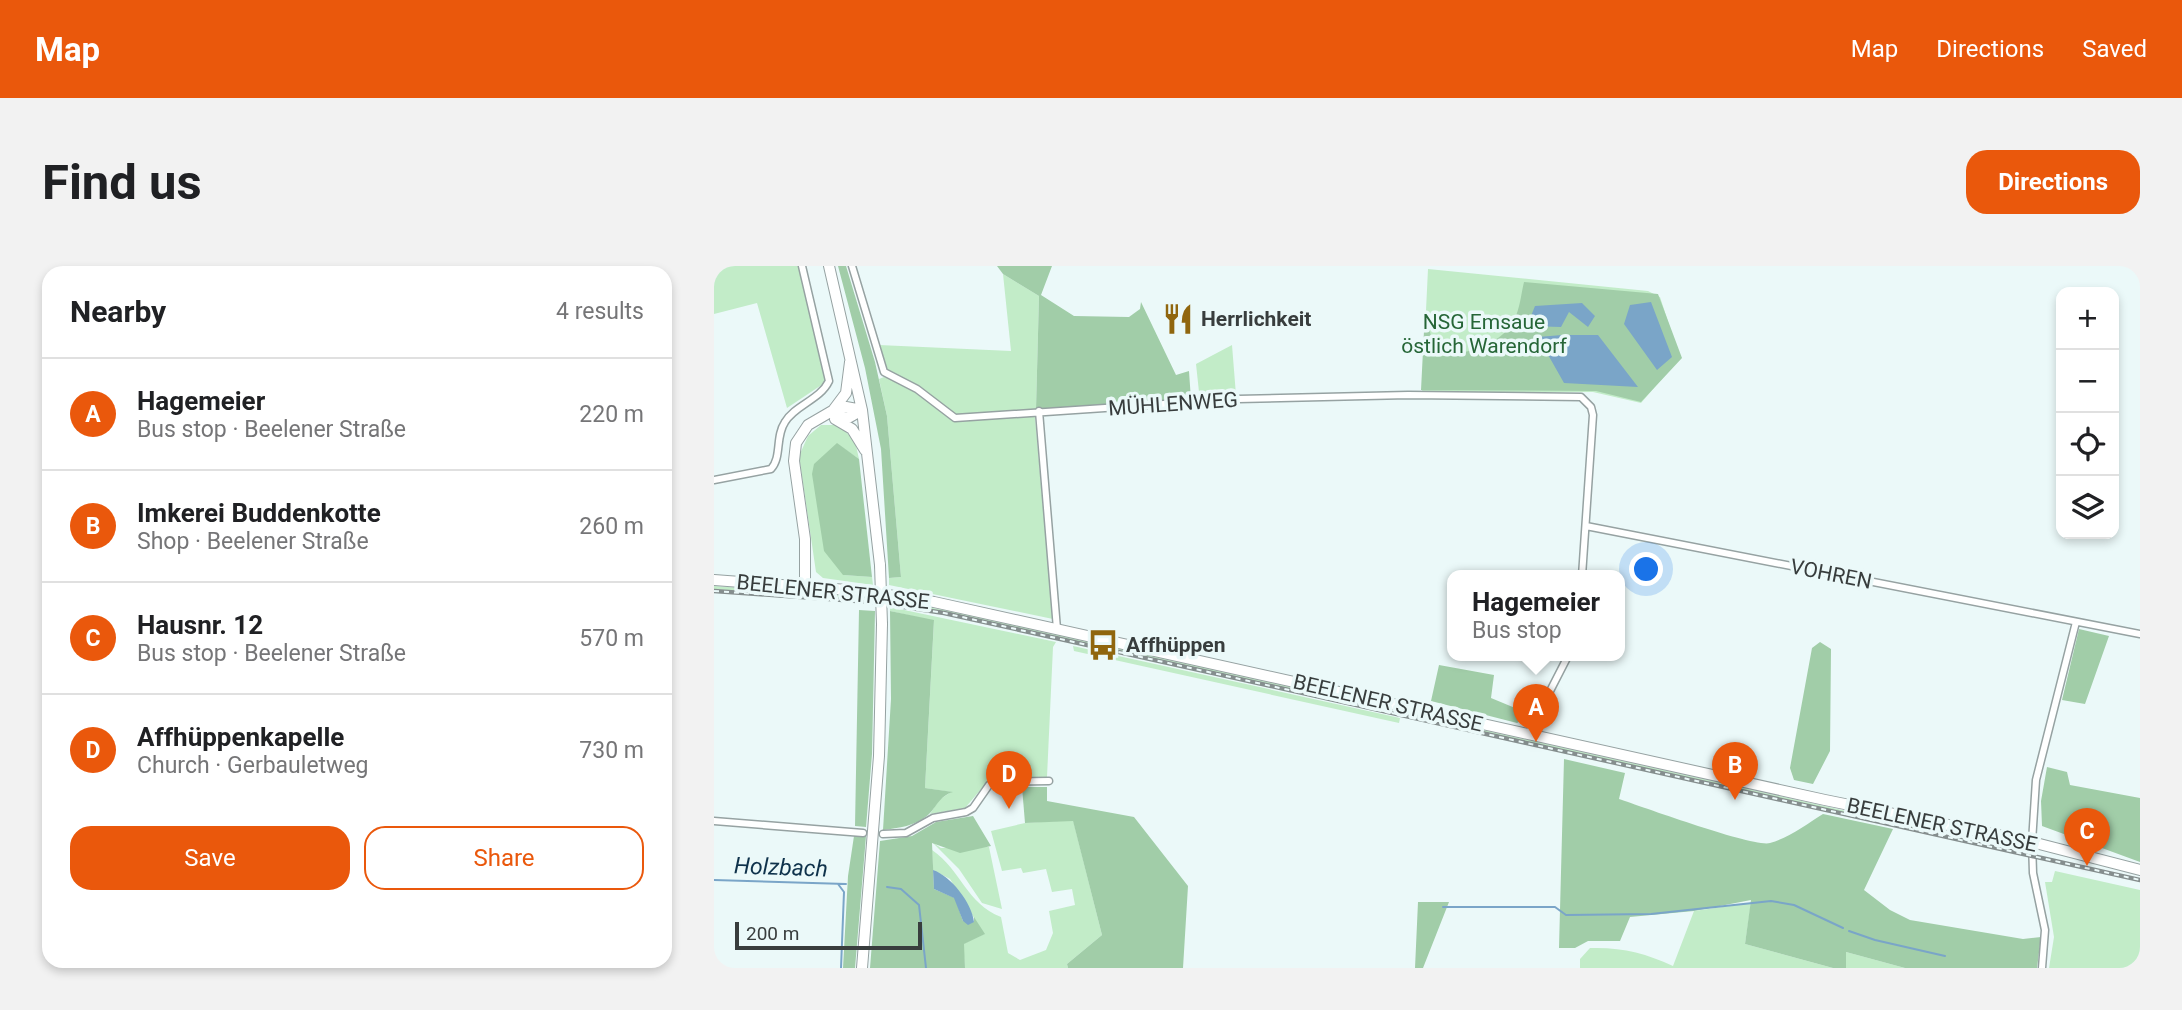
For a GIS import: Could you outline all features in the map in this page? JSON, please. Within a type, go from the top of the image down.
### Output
[{"type":"main road","points":[[829,266],[862,410],[880,565],[882,624],[879,756],[862,968]]},
{"type":"main road","points":[[834,415],[846,393],[851,354]]},
{"type":"main road","points":[[805,586],[804,521],[794,455],[801,433],[817,419],[834,415],[850,417],[862,410]]},
{"type":"main road","points":[[834,415],[856,433],[870,463]]},
{"type":"main road","name":"BEELENER STRASSE","points":[[714,580],[906,597],[1927,823],[2032,842],[2140,870]]},
{"type":"street","points":[[714,480],[771,469],[776,462],[778,438],[785,422],[828,384],[829,372],[802,266]]},
{"type":"street","name":"MÜHLENWEG","points":[[852,266],[886,374],[917,388],[955,418],[1039,411],[1108,410],[1238,399],[1576,395],[1587,401],[1593,415],[1586,526]]},
{"type":"street","points":[[1039,411],[1057,629]]},
{"type":"street","points":[[1582,570],[1586,526]]},
{"type":"street","name":"VOHREN","points":[[1586,526],[2140,634]]},
{"type":"street","points":[[2042,968],[2045,930],[2033,873],[2032,842],[2036,780],[2076,622]]},
{"type":"street","points":[[1528,734],[1565,661]]},
{"type":"street","points":[[883,834],[906,833],[933,818],[966,812],[973,808],[989,785],[996,782],[1049,781]]},
{"type":"street","points":[[714,821],[863,833]]},
{"type":"green space","points":[[714,266],[798,266],[823,359],[826,382],[787,408],[757,303],[714,314]]},
{"type":"green space","points":[[838,266],[846,266],[875,362],[887,416],[901,577],[889,578],[881,449],[865,368]]},
{"type":"green space","points":[[997,266],[1052,266],[1041,295],[1074,316],[1129,317],[1140,309],[1141,302],[1176,375],[1189,371],[1191,400],[1109,407],[1036,409],[1039,296],[1003,274]]},
{"type":"green space","name":"NSG Emsaue östlich Warendorf","points":[[1428,269],[1648,291],[1660,297],[1680,358],[1641,403],[1593,392],[1422,393]]},
{"type":"green space","points":[[1003,274],[1039,296],[1036,409],[957,416],[910,381],[888,373],[879,345],[1011,351]]},
{"type":"green space","name":"NSG Emsaue östlich Warendorf","points":[[1524,282],[1658,294],[1682,358],[1641,402],[1596,391],[1421,390],[1425,311],[1436,357],[1469,351],[1490,343],[1507,329],[1518,311]]},
{"type":"green space","points":[[1232,345],[1236,395],[1205,397],[1199,392],[1196,364]]},
{"type":"green space","points":[[884,377],[908,385],[954,421],[1029,414],[1035,417],[1053,619],[889,585],[889,578],[901,577],[887,416],[879,379]]},
{"type":"green space","points":[[821,425],[839,425],[855,441],[859,459],[837,444],[843,575],[872,577],[873,585],[823,578],[816,572],[799,456],[808,436]]},
{"type":"green space","points":[[837,443],[859,459],[872,577],[843,575],[824,551],[812,474],[814,464]]},
{"type":"green space","points":[[714,586],[859,596],[874,598],[874,601],[714,589]]},
{"type":"green space","points":[[889,601],[952,611],[1940,832],[1938,834]]},
{"type":"green space","points":[[890,607],[1056,642],[1053,647],[1047,777],[988,781],[965,808],[930,814],[939,800],[951,792],[925,788],[934,621],[890,611]]},
{"type":"green space","points":[[859,610],[875,611],[872,754],[866,827],[855,826]]},
{"type":"green space","points":[[890,611],[934,620],[925,788],[953,792],[944,796],[928,815],[918,822],[883,830],[891,699]]},
{"type":"green space","points":[[2079,629],[2109,636],[2085,704],[2062,700]]},
{"type":"green space","points":[[1820,642],[1831,649],[1830,751],[1813,784],[1794,780],[1790,768],[1812,648]]},
{"type":"green space","points":[[1073,646],[1400,718],[1399,723],[1074,651]]},
{"type":"green space","points":[[1439,665],[1494,675],[1491,698],[1532,715],[1517,723],[1431,701]]},
{"type":"green space","points":[[1564,759],[1625,773],[1619,799],[1698,826],[1760,843],[1777,841],[1823,814],[1893,829],[1864,890],[1890,910],[1910,920],[2023,939],[2041,937],[2037,968],[1905,968],[1846,952],[1846,968],[1833,968],[1745,944],[1751,900],[1694,911],[1630,917],[1620,941],[1588,941],[1575,948],[1559,948]]},
{"type":"green space","points":[[2047,767],[2067,772],[2070,785],[2140,798],[2140,862],[2042,826],[2041,801]]},
{"type":"green space","points":[[1022,787],[1047,787],[1047,801],[1134,817],[1188,886],[1183,968],[1068,968],[1067,964],[1102,935],[1073,821],[1025,823]]},
{"type":"green space","points":[[973,816],[991,846],[960,853],[932,843],[934,889],[955,898],[963,921],[974,922],[974,917],[985,934],[964,944],[965,968],[870,968],[880,841],[912,836],[936,822]]},
{"type":"green space","points":[[1073,820],[1102,935],[1067,964],[1068,968],[965,968],[963,944],[984,934],[950,879],[933,870],[932,850],[951,867],[980,904],[1001,917],[1008,953],[1020,960],[1046,950],[1053,933],[1049,911],[1075,905],[1072,889],[1052,892],[1046,869],[1023,873],[1021,868],[1002,871],[991,831],[1025,823]]},
{"type":"green space","points":[[854,836],[866,836],[855,968],[843,968],[848,876]]},
{"type":"green space","points":[[932,842],[941,848],[989,847],[1002,909],[982,903],[959,869]]},
{"type":"green space","points":[[2055,871],[2140,890],[2140,968],[2049,968],[2054,937],[2045,882],[2052,882]]},
{"type":"green space","points":[[1418,902],[1449,902],[1423,968],[1415,968]]},
{"type":"green space","points":[[1751,903],[1745,944],[1833,968],[1580,968],[1580,959],[1590,948],[1633,952],[1673,966],[1694,911]]},
{"type":"green space","points":[[1846,952],[1905,968],[1846,968]]},
{"type":"water","points":[[1651,302],[1672,357],[1657,370],[1624,324],[1630,305]]},
{"type":"water","points":[[1582,303],[1595,316],[1588,327],[1569,312],[1561,327],[1527,326],[1535,306]]},
{"type":"water","points":[[1598,335],[1638,387],[1564,383],[1538,337]]},
{"type":"water","points":[[933,870],[947,878],[960,891],[974,922],[968,925],[963,921],[954,898],[934,889]]},
{"type":"waterway","name":"Holzbach","points":[[714,880],[846,884]]},
{"type":"waterway","points":[[838,884],[844,892],[841,968]]},
{"type":"waterway","name":"Holzbach","points":[[887,887],[901,889],[919,905],[926,968]]},
{"type":"waterway","points":[[1443,907],[1555,907],[1566,915],[1651,914],[1771,901],[1794,905],[1843,928]]},
{"type":"waterway","points":[[1849,931],[1875,940],[1945,956]]},
{"type":"railway","points":[[714,591],[871,602],[944,613],[2140,880]]},
{"type":"place","name":"Herrlichkeit","points":[[1178,319]]},
{"type":"place","name":"Affhüppen","points":[[1103,645]]},
{"type":"place","name":"Hagemeier","points":[[1536,742]]},
{"type":"place","name":"Imkerei Buddenkotte","points":[[1735,800]]},
{"type":"place","name":"Affhüppenkapelle","points":[[1009,809]]},
{"type":"place","name":"Hausnr. 12","points":[[2087,866]]}]
